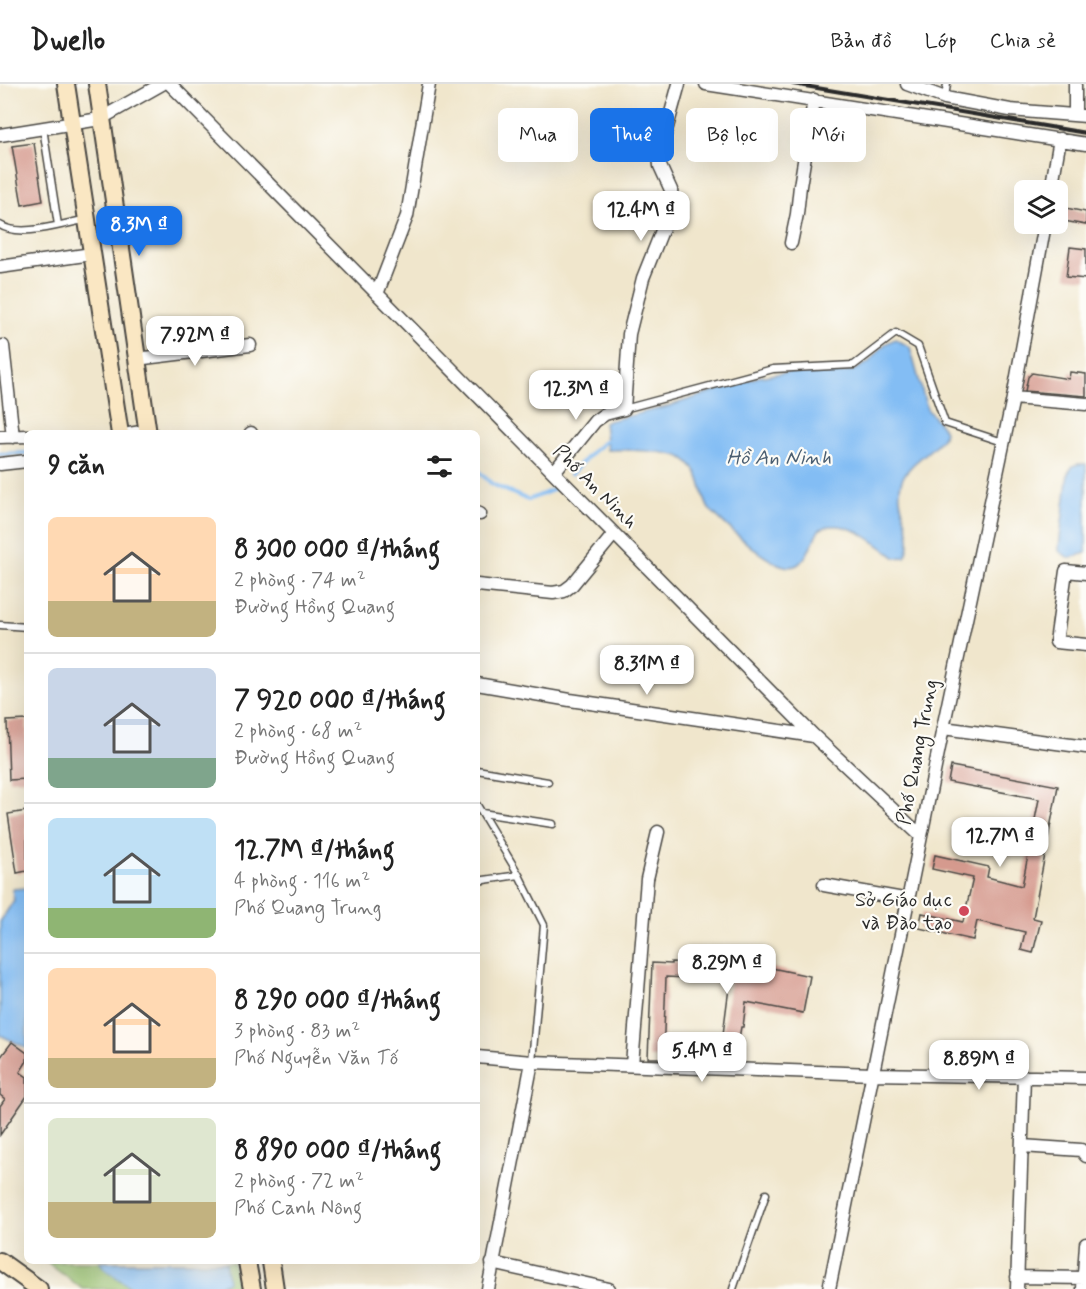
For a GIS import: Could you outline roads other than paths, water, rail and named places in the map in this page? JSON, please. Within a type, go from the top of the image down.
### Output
[{"type":"street","points":[[66,84],[119,430]]},
{"type":"street","points":[[97,84],[100,119],[147,430]]},
{"type":"street","points":[[0,135],[100,119],[162,84]]},
{"type":"street","name":"Phố An Ninh","points":[[170,84],[814,736],[921,836]]},
{"type":"street","points":[[377,294],[407,216],[429,84]]},
{"type":"street","points":[[554,472],[595,421],[605,414],[624,409],[628,334],[643,278],[667,218],[672,199],[671,190],[660,166],[659,156],[679,84]]},
{"type":"street","points":[[706,84],[1086,144]]},
{"type":"street","points":[[907,84],[945,98],[1010,110],[1081,116],[1076,84]]},
{"type":"street","points":[[791,243],[814,100]]},
{"type":"street","points":[[1053,180],[1060,139]]},
{"type":"street","name":"Phố Quang Trung","points":[[830,1289],[943,728],[1013,398],[1043,234]]},
{"type":"street","points":[[0,267],[92,254]]},
{"type":"street","points":[[136,359],[250,345]]},
{"type":"street","points":[[3,346],[13,436]]},
{"type":"street","points":[[1013,398],[1086,404]]},
{"type":"street","points":[[0,437],[24,436]]},
{"type":"street","points":[[0,464],[24,461]]},
{"type":"street","points":[[480,585],[553,593],[564,591],[572,585],[614,534]]},
{"type":"street","points":[[1086,573],[1066,571],[1056,642],[1086,645]]},
{"type":"street","points":[[480,685],[814,736]]},
{"type":"street","points":[[943,728],[1086,747]]},
{"type":"street","points":[[632,1065],[647,879],[658,832]]},
{"type":"street","points":[[824,885],[909,900]]},
{"type":"street","points":[[480,1057],[532,1062],[873,1074],[1086,1078]]},
{"type":"street","points":[[488,1289],[532,1062]]},
{"type":"street","points":[[1024,1076],[1017,1283],[1084,1282],[1086,1244]]},
{"type":"street","points":[[1022,1146],[1081,1150],[1086,1156]]},
{"type":"street","points":[[0,1262],[39,1289]]},
{"type":"street","points":[[492,1263],[609,1289]]},
{"type":"street","points":[[248,1264],[252,1289]]},
{"type":"street","points":[[271,1264],[275,1289]]},
{"type":"lane","points":[[945,98],[947,84]]},
{"type":"lane","points":[[43,128],[58,225]]},
{"type":"lane","points":[[0,225],[6,229],[18,231],[87,220]]},
{"type":"lane","points":[[624,409],[773,369],[854,365],[896,333],[918,346],[945,423],[1002,442]]},
{"type":"lane","points":[[0,625],[24,627]]},
{"type":"lane","points":[[480,771],[548,782]]},
{"type":"lane","points":[[480,810],[519,875],[544,925],[532,1062]]},
{"type":"lane","points":[[482,813],[553,824]]},
{"type":"lane","points":[[480,880],[519,875]]},
{"type":"lane","points":[[733,1289],[766,1194]]},
{"type":"water","name":"Hồ An Ninh","points":[[895,339],[910,347],[927,409],[945,432],[937,444],[911,467],[902,480],[900,499],[909,538],[905,557],[896,558],[849,528],[829,526],[819,530],[801,562],[788,567],[751,547],[709,509],[697,474],[685,459],[655,452],[607,450],[604,422],[666,407],[758,377],[789,372],[842,373],[855,370],[868,363],[885,344]]},
{"type":"water","points":[[1086,464],[1086,553],[1069,558],[1059,551],[1059,547],[1068,473],[1073,466]]},
{"type":"water","points":[[24,888],[24,1047],[0,1035],[0,922],[14,900],[12,889]]},
{"type":"water","points":[[101,1264],[225,1264],[228,1282],[209,1289],[133,1289]]},
{"type":"waterway","points":[[571,474],[607,440]]},
{"type":"waterway","points":[[0,454],[24,453]]},
{"type":"waterway","points":[[480,473],[492,484],[528,500],[558,488]]},
{"type":"railway","points":[[793,84],[1086,133]]},
{"type":"place","name":"Sở Giáo dục và Đào tạo","points":[[964,911]]}]
